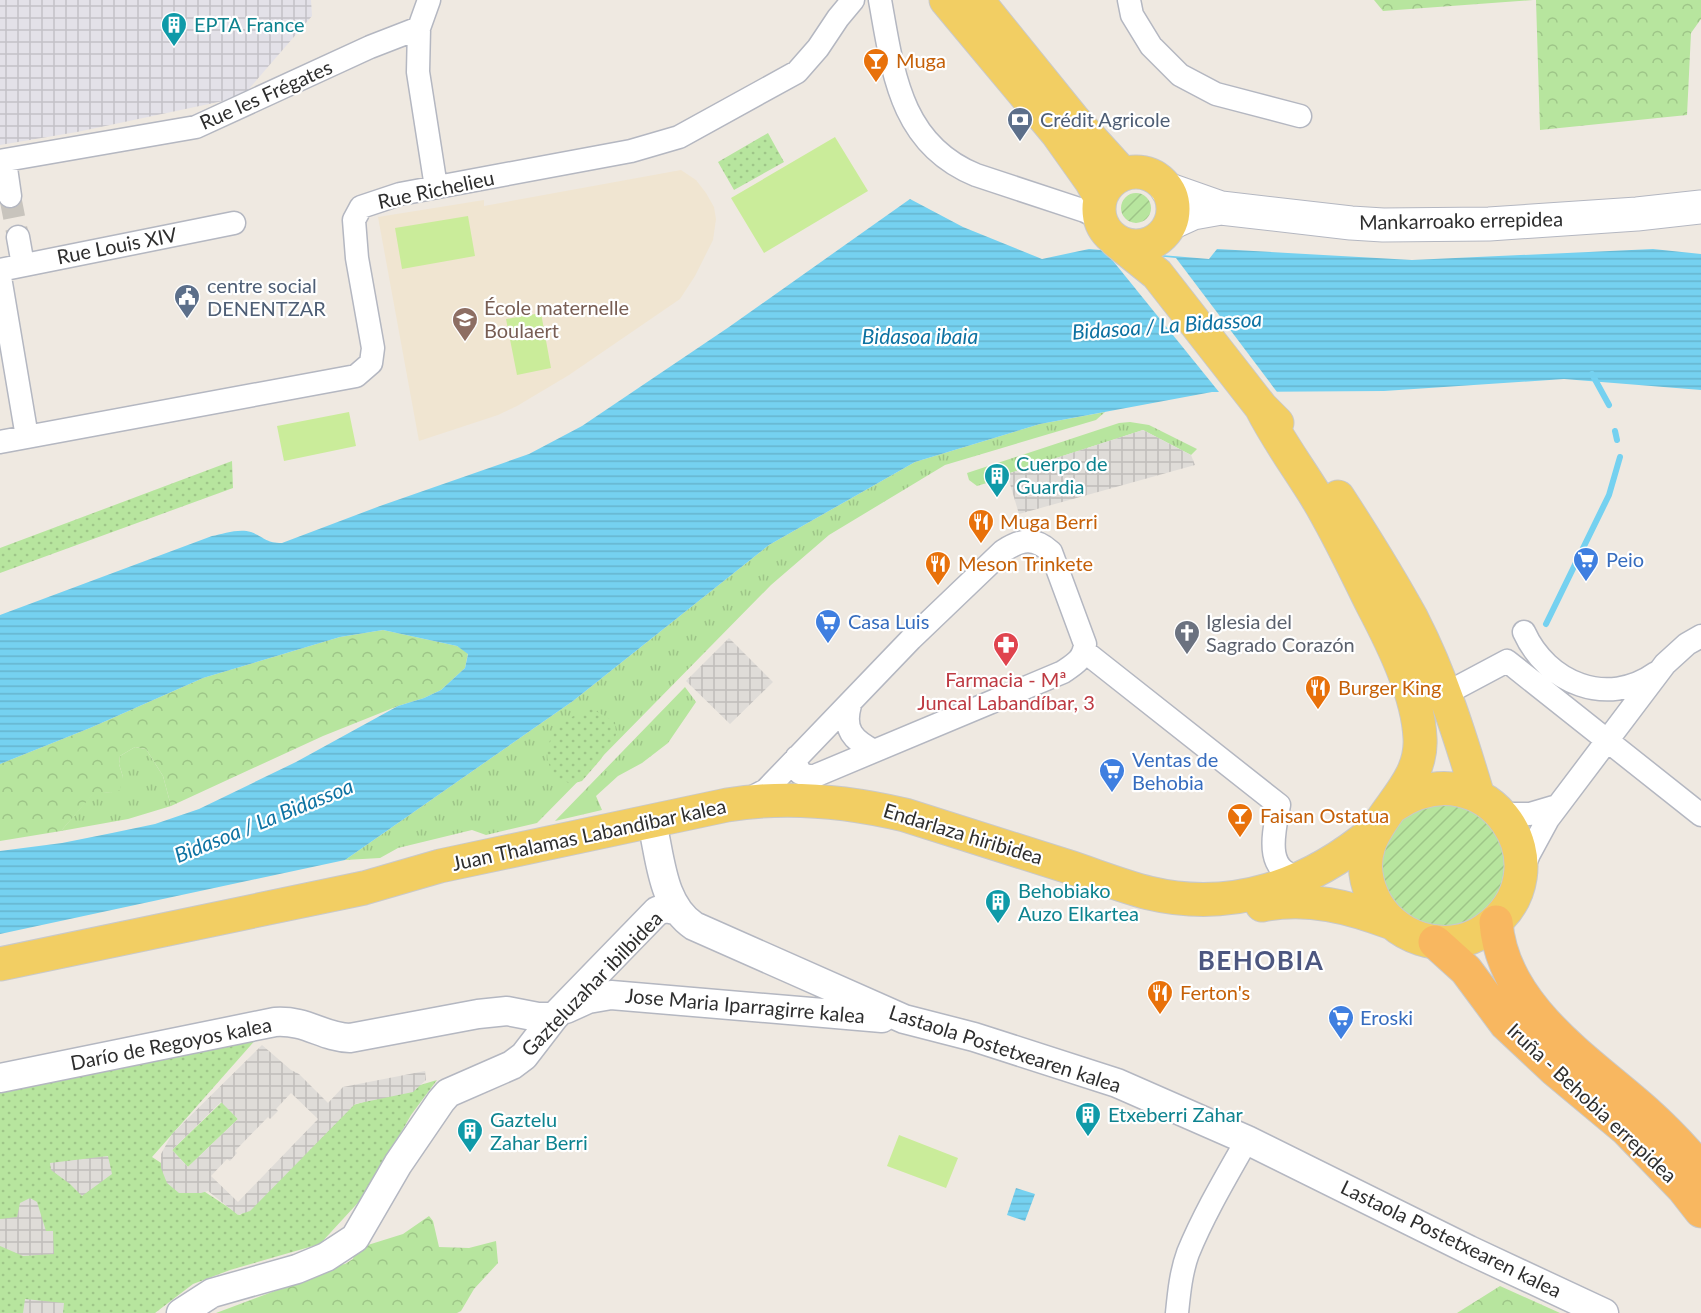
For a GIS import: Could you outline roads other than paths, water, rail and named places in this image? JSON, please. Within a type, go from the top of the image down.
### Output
[{"type":"highway","name":"Iruña - Behobia errepidea","points":[[1496,922],[1503,959],[1514,982],[1561,1039],[1646,1112],[1701,1169]]},
{"type":"highway","name":"Iruña - Behobia errepidea","points":[[1435,942],[1466,970],[1506,1024],[1554,1070],[1634,1136],[1683,1188],[1701,1211]]},
{"type":"highway","name":"Iruña - Behobia errepidea","points":[[1522,992],[1701,1141]]},
{"type":"main road","points":[[946,0],[1057,133],[1091,181],[1105,219],[1157,274],[1259,404],[1296,440],[1348,513],[1413,621],[1489,805],[1513,831],[1517,842],[1521,866],[1512,902],[1496,922],[1483,932],[1467,939],[1452,942],[1419,939],[1405,933],[1392,923],[1376,904],[1367,880],[1366,855],[1384,818],[1411,779],[1418,759],[1421,739],[1416,710],[1394,645],[1318,500],[1259,404]]},
{"type":"main road","points":[[976,0],[1074,120],[1123,174]]},
{"type":"main road","points":[[1105,219],[1113,179],[1123,174],[1136,172],[1148,174],[1159,180],[1167,189],[1172,200],[1173,212],[1155,251],[1157,274]]},
{"type":"main road","name":"Mankarroako errepidea","points":[[1167,189],[1221,208],[1351,223],[1439,226],[1637,214],[1701,207]]},
{"type":"main road","name":"Mankarroako errepidea","points":[[1167,228],[1192,213],[1221,208]]},
{"type":"main road","points":[[1105,219],[1136,247],[1156,241],[1167,228]]},
{"type":"main road","points":[[1384,818],[1419,791],[1434,788],[1456,789],[1489,805]]},
{"type":"main road","name":"Juan Thalamas Labandibar kalea","points":[[364,888],[440,866],[742,803],[786,800],[816,806]]},
{"type":"main road","name":"Endarlaza hiribidea","points":[[816,806],[876,808],[905,814],[1149,893],[1173,897],[1216,899],[1246,896],[1305,877],[1336,861],[1384,818]]},
{"type":"main road","name":"Endarlaza hiribidea","points":[[816,806],[901,826],[1163,908],[1218,912],[1287,901],[1304,901],[1356,910],[1392,923]]},
{"type":"main road","name":"Juan Thalamas Labandibar kalea","points":[[0,964],[364,888],[442,876],[757,813],[816,806]]},
{"type":"street","points":[[429,0],[419,28],[418,72],[436,187]]},
{"type":"street","name":"Rue Richelieu","points":[[0,442],[356,376],[371,363],[373,348],[357,258],[354,220],[361,207],[400,194],[631,151],[679,136],[797,72],[818,48],[853,0]]},
{"type":"street","points":[[880,0],[890,53],[906,105],[916,127],[937,153],[968,172],[1105,219]]},
{"type":"street","points":[[1129,0],[1132,15],[1151,46],[1180,75],[1216,94],[1300,116]]},
{"type":"street","name":"Rue les Frégates","points":[[3,161],[196,127],[419,28]]},
{"type":"street","points":[[3,161],[10,196]]},
{"type":"street","name":"Rue Louis XIV","points":[[0,270],[234,223]]},
{"type":"street","points":[[18,237],[23,265]]},
{"type":"street","points":[[0,277],[27,437]]},
{"type":"street","points":[[742,803],[766,790],[797,757],[850,705],[911,639],[1003,551],[1016,543],[1027,541],[1040,543],[1051,552],[1085,644],[1079,661],[1063,672],[811,777],[800,773],[796,763],[797,757]]},
{"type":"street","points":[[1445,694],[1507,661],[1524,632],[1530,645],[1547,667],[1558,675],[1585,686],[1598,689],[1625,687],[1662,669]]},
{"type":"street","points":[[1520,877],[1540,831],[1557,806],[1675,653],[1701,636]]},
{"type":"street","points":[[1084,651],[1279,805],[1273,839],[1275,856],[1285,870],[1305,877]]},
{"type":"street","points":[[1507,661],[1701,815]]},
{"type":"street","points":[[850,705],[848,726],[851,734],[861,744],[874,751]]},
{"type":"street","points":[[1489,805],[1530,814],[1557,806]]},
{"type":"street","points":[[654,832],[675,910]]},
{"type":"street","name":"Gazteluzahar ibilbidea","points":[[181,1313],[212,1293],[297,1269],[326,1257],[355,1238],[398,1164],[441,1101],[459,1088],[512,1065],[524,1056],[554,1017],[657,911],[666,908],[675,910]]},
{"type":"street","name":"Lastaola Postetxearen kalea","points":[[675,910],[694,926],[904,1020],[974,1037],[1117,1083],[1247,1140],[1469,1250],[1604,1313]]},
{"type":"street","name":"Jose Maria Iparragirre kalea","points":[[554,1017],[574,1004],[611,995],[904,1020]]},
{"type":"street","name":"Darío de Regoyos kalea","points":[[0,1078],[275,1022],[296,1022],[336,1036],[350,1038],[478,1014],[507,1011],[538,1017],[554,1017]]},
{"type":"street","points":[[1182,1311],[1179,1289],[1187,1254],[1247,1140]]},
{"type":"water","name":"Bidasoa ibaia","points":[[910,199],[963,227],[1042,259],[1089,249],[1209,259],[1217,249],[1412,260],[1653,249],[1701,254],[1701,390],[1564,379],[1384,391],[1212,392],[1040,424],[915,462],[769,545],[573,701],[345,860],[0,934],[0,851],[62,843],[155,824],[199,809],[296,762],[398,706],[441,690],[465,668],[468,654],[457,646],[383,630],[340,637],[203,678],[90,728],[0,764],[0,615],[212,536],[246,531],[269,541],[282,543],[529,454],[582,426],[729,327]]},
{"type":"water","points":[[1016,1188],[1035,1194],[1025,1221],[1007,1215]]},
{"type":"waterway","points":[[1592,374],[1609,405]]},
{"type":"waterway","points":[[1615,431],[1617,440]]},
{"type":"waterway","points":[[1546,624],[1609,495],[1620,457]]},
{"type":"tunnel","points":[[10,196],[18,237]]},
{"type":"place","name":"EPTA France","points":[[174,48]]},
{"type":"place","name":"Muga","points":[[876,84]]},
{"type":"place","name":"Crédit Agricole","points":[[1020,143]]},
{"type":"place","name":"centre social DENENTZAR","points":[[187,320]]},
{"type":"place","name":"École maternelle Boulaert","points":[[465,343]]},
{"type":"place","name":"Cuerpo de Guardia","points":[[997,499]]},
{"type":"place","name":"Muga Berri","points":[[981,545]]},
{"type":"place","name":"Peio","points":[[1586,583]]},
{"type":"place","name":"Meson Trinkete","points":[[938,587]]},
{"type":"place","name":"Casa Luis","points":[[828,645]]},
{"type":"place","name":"Iglesia del Sagrado Corazón","points":[[1187,656]]},
{"type":"place","name":"Farmacia - Mª Juncal Labandíbar, 3","points":[[1006,668]]},
{"type":"place","name":"Burger King","points":[[1318,711]]},
{"type":"place","name":"Ventas de Behobia","points":[[1112,794]]},
{"type":"place","name":"Faisan Ostatua","points":[[1240,839]]},
{"type":"place","name":"Behobiako Auzo Elkartea","points":[[998,925]]},
{"type":"place","name":"Ferton's","points":[[1160,1016]]},
{"type":"place","name":"Eroski","points":[[1341,1041]]},
{"type":"place","name":"Etxeberri Zahar","points":[[1088,1138]]},
{"type":"place","name":"Gaztelu Zahar Berri","points":[[470,1154]]},
{"type":"district","name":"BEHOBIA","points":[[1261,961]]},
{"type":"water label","name":"Bidasoa / La Bidassoa","points":[[1167,326]]},
{"type":"water label","name":"Bidasoa / La Bidassoa","points":[[264,821]]}]
